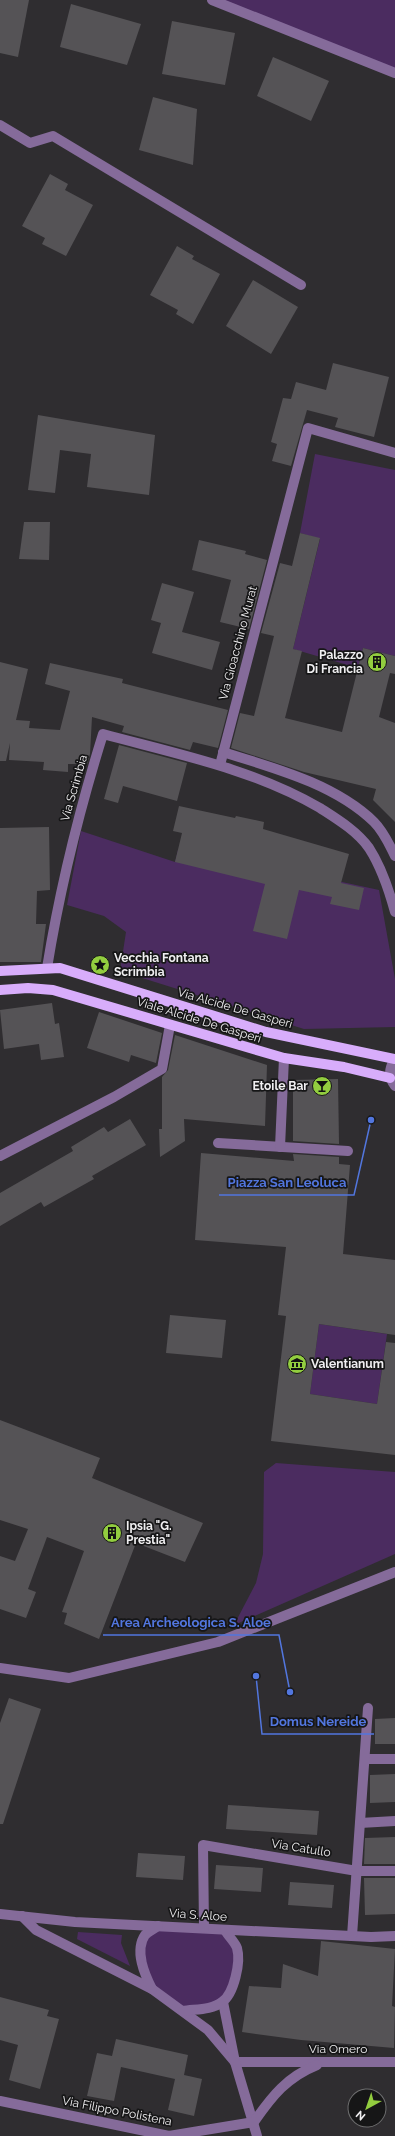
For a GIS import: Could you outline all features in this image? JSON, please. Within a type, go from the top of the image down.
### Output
[{"type":"main road","points":[[0,971],[47,968]]},
{"type":"main road","name":"Via Alcide De Gasperi","points":[[47,968],[60,968],[266,1032],[395,1059]]},
{"type":"main road","name":"Viale Alcide De Gasperi","points":[[0,990],[28,988],[53,990],[284,1058],[344,1067],[393,1082]]},
{"type":"street","points":[[212,0],[395,73]]},
{"type":"street","points":[[0,125],[30,143],[53,136],[301,285]]},
{"type":"street","name":"Via Gioacchino Murat","points":[[223,752],[308,428],[395,453]]},
{"type":"street","name":"Via Scrimbia","points":[[47,968],[59,899],[72,843],[103,734],[220,764]]},
{"type":"street","points":[[395,856],[387,838],[374,822],[318,785],[275,768],[223,752],[220,764],[270,783],[342,821],[368,847],[387,883],[395,912]]},
{"type":"street","points":[[0,1156],[114,1097],[162,1069],[170,1025]]},
{"type":"street","points":[[280,1147],[284,1058]]},
{"type":"street","points":[[393,1082],[390,1071],[395,1059]]},
{"type":"street","points":[[218,1143],[348,1151]]},
{"type":"street","points":[[0,1668],[68,1678],[218,1642],[395,1572]]},
{"type":"street","points":[[352,1936],[368,1708]]},
{"type":"street","points":[[365,1759],[395,1759]]},
{"type":"street","points":[[360,1823],[395,1821]]},
{"type":"street","name":"Via Catullo","points":[[204,1928],[203,1845],[357,1871],[395,1871]]},
{"type":"street","name":"Via S. Aloe","points":[[0,1914],[75,1922],[352,1936],[395,1936]]},
{"type":"street","points":[[22,1916],[36,1930],[152,1989],[208,2030],[235,2062]]},
{"type":"street","points":[[152,1989],[145,1976],[141,1945],[145,1935],[158,1926]]},
{"type":"street","points":[[183,2011],[212,2007],[223,2002],[234,1982],[239,1962],[236,1947],[225,1930]]},
{"type":"street","points":[[223,2002],[235,2062],[257,2136]]},
{"type":"street","name":"Via Omero","points":[[235,2062],[395,2062]]},
{"type":"street","points":[[254,2122],[282,2085],[303,2070],[322,2062]]},
{"type":"street","name":"Via Filippo Polistena","points":[[0,2101],[169,2136],[254,2122]]},
{"type":"shaded area","points":[[212,0],[395,0],[395,72]]},
{"type":"shaded area","points":[[315,454],[395,470],[395,656],[363,648],[358,668],[293,649],[320,539],[300,533]]},
{"type":"shaded area","points":[[81,831],[175,862],[178,850],[185,848],[379,890],[395,979],[395,1027],[304,1029],[120,971],[126,932],[104,916],[67,905]]},
{"type":"shaded area","points":[[319,1324],[387,1334],[377,1404],[310,1394]]},
{"type":"shaded area","points":[[276,1463],[395,1472],[395,1554],[234,1625],[256,1583],[263,1554],[264,1472]]},
{"type":"shaded area","points":[[158,1926],[225,1930],[239,1962],[223,2002],[183,2011],[152,1989],[145,1976],[145,1935]]},
{"type":"shaded area","points":[[78,1932],[122,1935],[121,1943],[130,1966],[77,1939]]},
{"type":"building","points":[[0,0],[29,0],[18,57],[0,53]]},
{"type":"building","points":[[71,4],[141,24],[127,65],[60,47]]},
{"type":"building","points":[[172,21],[235,33],[225,85],[162,74]]},
{"type":"building","points":[[273,57],[329,81],[311,121],[257,96]]},
{"type":"building","points":[[153,97],[197,109],[193,165],[139,150]]},
{"type":"building","points":[[50,174],[68,184],[65,190],[93,205],[66,256],[42,244],[45,238],[22,226]]},
{"type":"building","points":[[177,246],[194,256],[192,259],[220,274],[193,324],[176,314],[178,310],[150,295]]},
{"type":"building","points":[[253,280],[298,307],[271,354],[226,326]]},
{"type":"building","points":[[333,363],[389,377],[374,437],[335,427],[338,418],[307,410],[291,466],[272,461],[277,444],[271,442],[283,398],[291,399],[296,382],[326,390]]},
{"type":"building","points":[[38,415],[155,435],[149,495],[87,487],[91,454],[60,450],[55,493],[28,490]]},
{"type":"building","points":[[24,522],[50,522],[49,560],[19,559]]},
{"type":"building","name":"Palazzo Di Francia","points":[[300,533],[320,538],[293,649],[302,651],[285,718],[342,732],[363,648],[395,656],[395,674],[390,673],[379,717],[395,723],[395,822],[373,800],[376,789],[304,772],[231,748],[240,713],[254,716],[274,636],[261,633],[280,563],[292,566]]},
{"type":"building","points":[[199,540],[246,551],[245,554],[267,560],[249,629],[220,622],[231,580],[192,570]]},
{"type":"building","points":[[162,583],[194,592],[182,632],[220,642],[212,670],[152,653],[161,623],[151,620]]},
{"type":"building","points":[[0,662],[28,669],[16,720],[30,721],[29,728],[60,730],[70,691],[45,684],[50,663],[123,679],[122,683],[228,710],[218,748],[193,742],[190,750],[122,732],[124,726],[92,717],[90,754],[87,764],[68,764],[68,772],[43,770],[44,762],[9,760],[10,743],[6,761],[0,761]]},
{"type":"building","points":[[119,745],[187,763],[177,801],[123,786],[118,803],[104,799]]},
{"type":"building","points":[[179,806],[235,818],[236,816],[264,822],[263,829],[349,854],[341,883],[364,888],[359,910],[330,904],[332,897],[299,890],[287,939],[253,931],[265,884],[175,862],[182,833],[173,831]]},
{"type":"building","points":[[49,827],[50,890],[37,891],[36,924],[46,924],[41,962],[0,962],[0,828]]},
{"type":"building","points":[[52,1003],[55,1024],[59,1023],[64,1057],[41,1060],[39,1044],[4,1049],[0,1010]]},
{"type":"building","points":[[99,1012],[162,1033],[156,1063],[131,1055],[129,1062],[87,1048]]},
{"type":"building","points":[[175,1035],[267,1065],[265,1126],[184,1119],[185,1141],[160,1157],[159,1129],[162,1129],[162,1077],[168,1070]]},
{"type":"building","points":[[338,1079],[339,1144],[293,1141],[293,1080]]},
{"type":"building","points":[[130,1119],[146,1145],[92,1176],[94,1179],[44,1207],[41,1202],[0,1226],[0,1193],[73,1151],[71,1147],[104,1127],[108,1132]]},
{"type":"building","points":[[201,1153],[294,1161],[293,1154],[339,1157],[339,1164],[350,1165],[343,1254],[395,1260],[395,1335],[319,1324],[310,1394],[377,1404],[386,1342],[395,1343],[395,1455],[271,1441],[286,1316],[278,1315],[286,1247],[195,1240]]},
{"type":"building","points":[[170,1315],[226,1320],[222,1358],[166,1353]]},
{"type":"building","name":"Ipsia \"G. Prestia\"","points":[[0,1420],[100,1458],[92,1478],[203,1523],[185,1562],[136,1543],[99,1639],[64,1624],[67,1613],[62,1612],[84,1551],[47,1537],[28,1589],[36,1592],[26,1618],[0,1609],[0,1556],[15,1561],[28,1529],[0,1520]]},
{"type":"building","points":[[9,1698],[41,1709],[3,1824],[0,1824],[0,1723]]},
{"type":"building","points":[[395,1718],[395,1744],[375,1744],[375,1719]]},
{"type":"building","points":[[395,1774],[395,1802],[370,1803],[370,1775]]},
{"type":"building","points":[[228,1805],[319,1811],[317,1835],[226,1829]]},
{"type":"building","points":[[395,1837],[395,1864],[364,1864],[365,1838]]},
{"type":"building","points":[[138,1853],[185,1856],[183,1880],[136,1877]]},
{"type":"building","points":[[216,1865],[263,1868],[261,1892],[214,1889]]},
{"type":"building","points":[[364,1878],[395,1878],[395,1914],[365,1915]]},
{"type":"building","points":[[290,1882],[334,1885],[332,1908],[288,1905]]},
{"type":"building","points":[[321,1941],[395,1949],[392,2006],[395,2007],[394,2048],[301,2040],[242,2032],[249,1986],[281,1988],[283,1964],[318,1976]]},
{"type":"building","points":[[0,1997],[49,2010],[47,2016],[59,2019],[40,2089],[9,2080],[18,2045],[0,2040]]},
{"type":"building","points":[[116,2039],[188,2055],[184,2075],[202,2079],[194,2116],[168,2110],[175,2079],[121,2067],[114,2101],[87,2096],[97,2053],[112,2056]]},
{"type":"place","name":"Palazzo Di Francia","points":[[377,662]]},
{"type":"place","name":"Vecchia Fontana Scrimbia","points":[[100,965]]},
{"type":"place","name":"Etoile Bar","points":[[322,1086]]},
{"type":"place","name":"Piazza San Leoluca","points":[[371,1120]]},
{"type":"place","name":"Valentianum","points":[[297,1364]]},
{"type":"place","name":"Ipsia \"G. Prestia\"","points":[[112,1533]]},
{"type":"place","name":"Domus Nereide","points":[[256,1676]]},
{"type":"place","name":"Area Archeologica S. Aloe","points":[[290,1692]]}]
